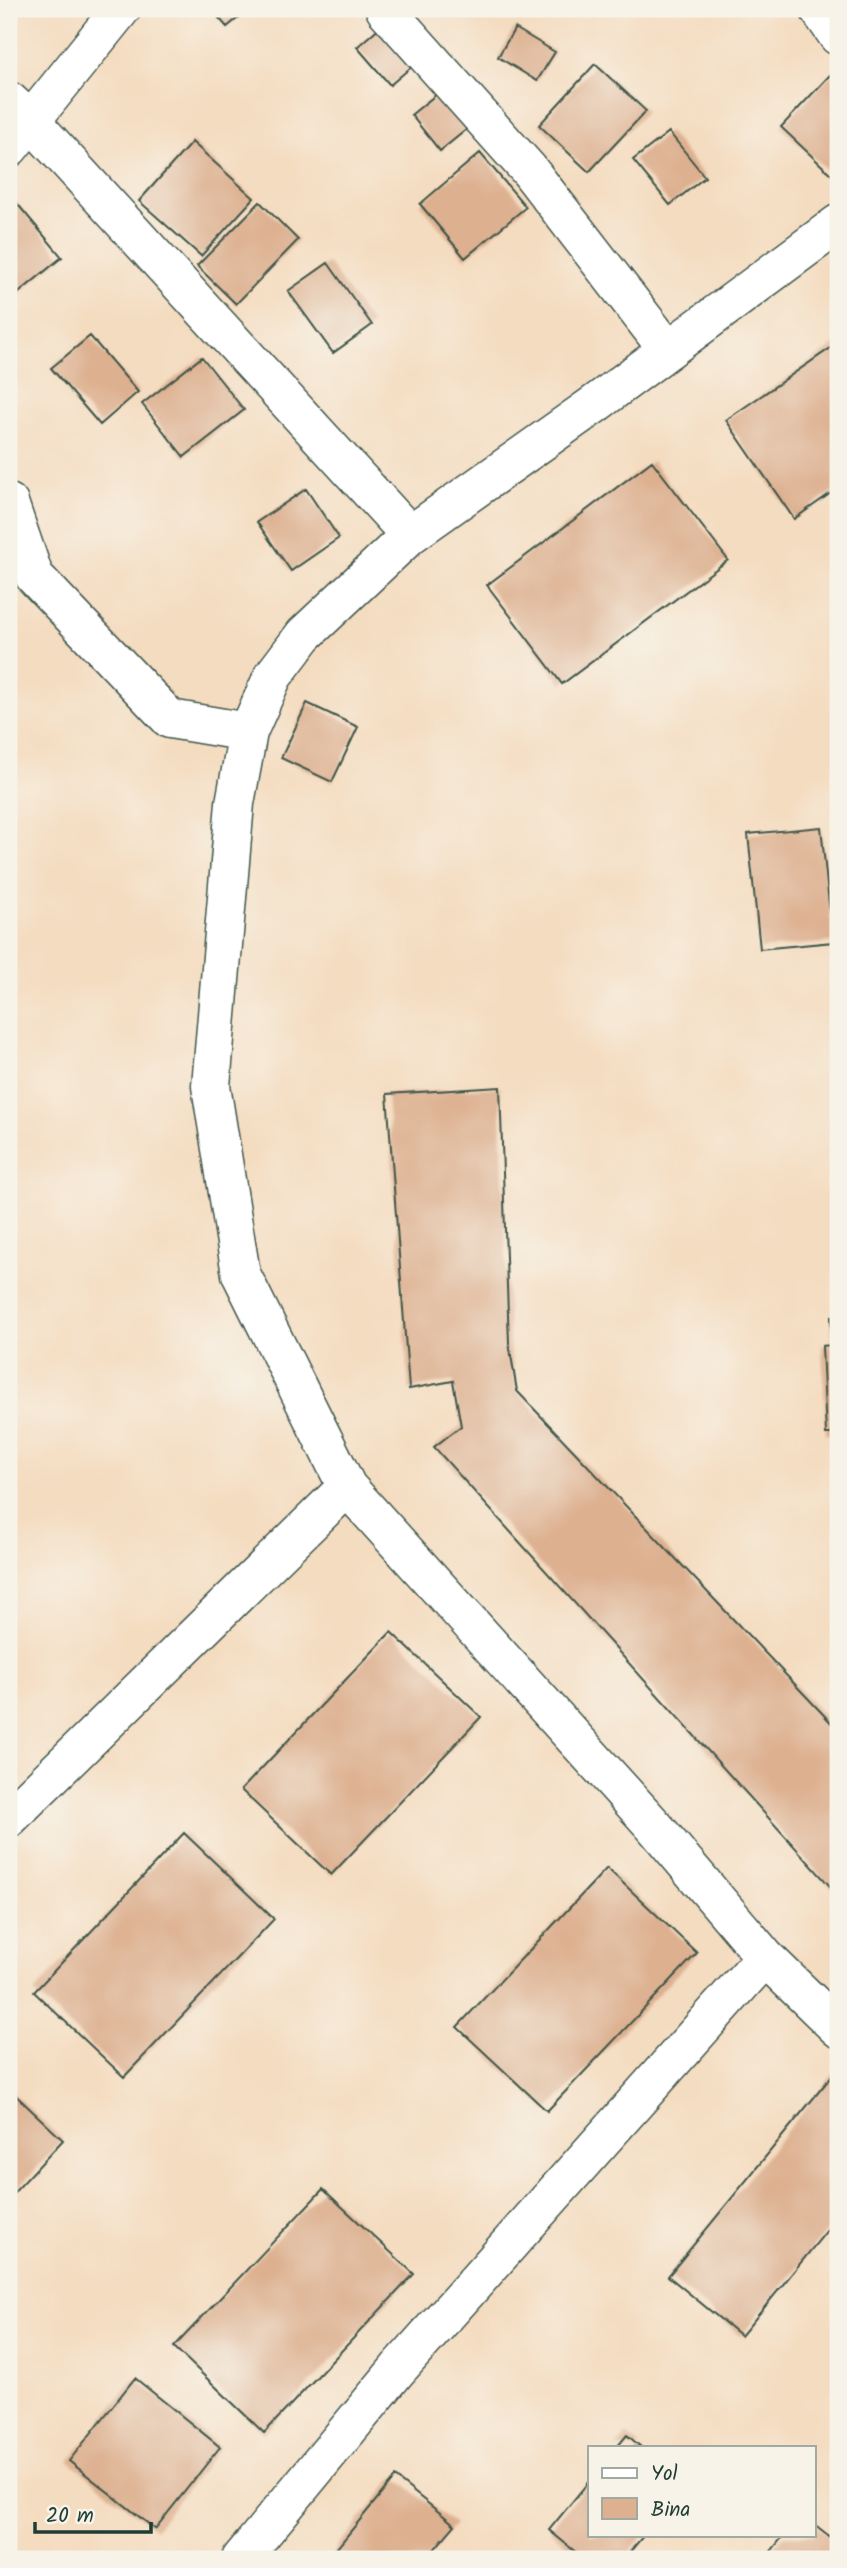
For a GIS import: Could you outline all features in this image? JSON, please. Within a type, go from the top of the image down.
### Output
[{"type":"street","points":[[121,9],[16,123],[410,536]]},
{"type":"street","points":[[385,9],[529,170],[667,350]]},
{"type":"street","points":[[819,9],[838,36]]},
{"type":"street","points":[[838,224],[410,536],[304,635],[272,676],[248,732],[235,803],[211,1086],[241,1274],[346,1487],[654,1826],[765,1957],[838,2028]]},
{"type":"street","points":[[9,503],[34,576],[170,719],[248,732]]},
{"type":"street","points":[[9,1818],[346,1487]]},
{"type":"street","points":[[241,2559],[398,2369],[765,1957]]},
{"type":"building","points":[[211,9],[249,9],[227,27]]},
{"type":"building","points":[[382,25],[416,63],[390,85],[357,47]]},
{"type":"building","points":[[515,28],[555,52],[537,81],[498,57]]},
{"type":"building","points":[[595,64],[646,111],[589,172],[539,125]]},
{"type":"building","points":[[830,75],[838,83],[838,175],[835,178],[781,127]]},
{"type":"building","points":[[438,93],[467,129],[440,151],[411,115]]},
{"type":"building","points":[[669,132],[705,177],[670,205],[633,160]]},
{"type":"building","points":[[192,142],[254,198],[201,256],[139,201]]},
{"type":"building","points":[[480,153],[526,207],[465,258],[420,204]]},
{"type":"building","points":[[15,201],[62,257],[9,301],[9,207]]},
{"type":"building","points":[[260,202],[298,240],[236,304],[197,266]]},
{"type":"building","points":[[328,263],[372,325],[333,353],[288,291]]},
{"type":"building","points":[[90,336],[138,392],[100,425],[51,368]]},
{"type":"building","points":[[838,343],[838,488],[794,519],[726,420]]},
{"type":"building","points":[[202,357],[244,410],[184,457],[142,404]]},
{"type":"building","points":[[652,461],[728,560],[562,684],[487,585]]},
{"type":"building","points":[[306,489],[339,538],[291,571],[257,522]]},
{"type":"building","points":[[307,703],[358,727],[332,782],[281,758]]},
{"type":"building","points":[[821,827],[833,942],[760,949],[748,834]]},
{"type":"building","points":[[500,1087],[509,1343],[517,1391],[838,1730],[838,1895],[434,1447],[461,1426],[453,1381],[409,1389],[387,1094]]},
{"type":"building","points":[[838,1315],[838,1434],[826,1434],[822,1346],[832,1345],[831,1316]]},
{"type":"building","points":[[391,1632],[481,1717],[331,1875],[241,1790]]},
{"type":"building","points":[[184,1833],[274,1919],[124,2077],[34,1992]]},
{"type":"building","points":[[607,1868],[697,1953],[547,2111],[457,2027]]},
{"type":"building","points":[[834,2073],[838,2076],[838,2217],[741,2336],[668,2276]]},
{"type":"building","points":[[9,2089],[63,2140],[9,2198]]},
{"type":"building","points":[[323,2189],[414,2274],[264,2433],[174,2347]]},
{"type":"building","points":[[135,2378],[220,2447],[155,2529],[69,2461]]},
{"type":"building","points":[[627,2435],[640,2446],[618,2446]]},
{"type":"building","points":[[395,2477],[455,2525],[426,2559],[328,2559]]},
{"type":"building","points":[[588,2482],[588,2536],[643,2536],[624,2559],[584,2559],[549,2530]]},
{"type":"building","points":[[816,2526],[838,2543],[838,2559],[765,2559],[783,2536],[816,2536]]}]
